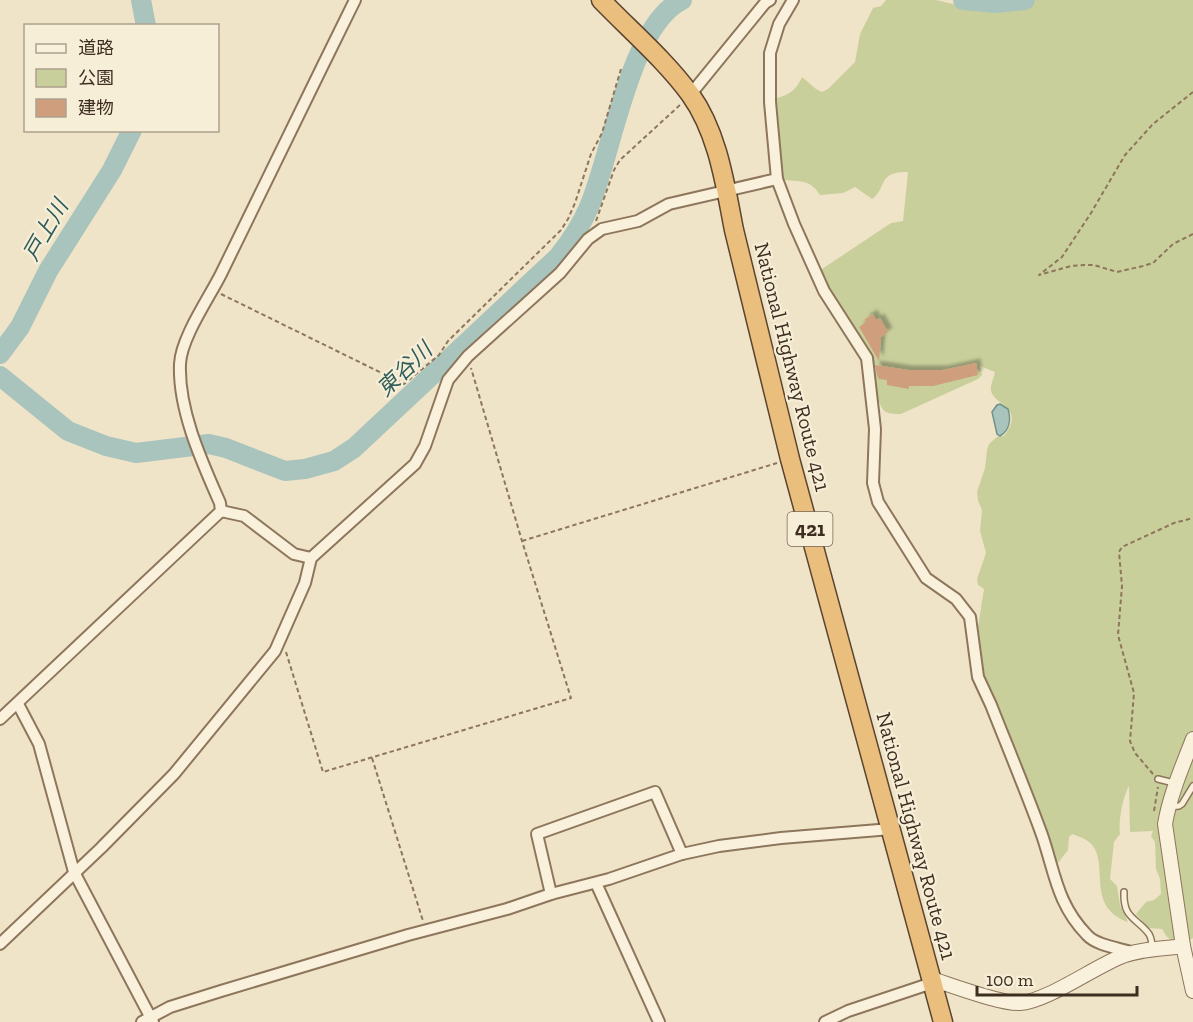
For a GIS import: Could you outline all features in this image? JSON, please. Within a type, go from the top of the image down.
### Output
[{"type":"highway","name":"National Highway Route 421","points":[[601,0],[690,95],[709,129],[727,192],[734,230],[790,459],[943,1022]]},
{"type":"street","points":[[221,511],[220,503],[200,456],[182,393],[180,363],[184,345],[355,0]]},
{"type":"street","points":[[690,95],[765,3],[770,0]]},
{"type":"street","points":[[793,0],[779,24],[770,53],[770,102],[777,179],[824,291],[867,358],[875,429],[873,483],[878,502],[926,578],[956,599],[970,617],[980,683],[991,705],[1042,836],[1065,908],[1093,940],[1134,953]]},
{"type":"street","points":[[0,944],[101,848],[174,774],[246,688],[279,643],[305,583],[311,558],[415,464],[425,446],[448,381],[468,356],[560,273],[588,239],[602,229],[638,221],[669,204],[777,179]]},
{"type":"street","points":[[221,511],[244,516],[294,554],[311,558]]},
{"type":"street","points":[[0,719],[221,511]]},
{"type":"street","points":[[18,704],[39,744],[74,872],[148,1020],[170,1007],[220,991],[426,930],[507,909],[551,894],[596,883],[682,854],[719,846],[781,838],[891,829]]},
{"type":"street","points":[[1193,739],[1175,783],[1165,824],[1183,946],[1193,991]]},
{"type":"street","points":[[551,894],[537,834],[655,792],[682,854]]},
{"type":"street","points":[[596,883],[659,1022]]},
{"type":"street","points":[[825,1022],[932,981],[999,999],[1022,1003],[1032,1001],[1121,956],[1183,946]]},
{"type":"lane","points":[[1158,779],[1175,783]]},
{"type":"lane","points":[[1168,807],[1182,804],[1193,786]]},
{"type":"lane","points":[[1124,892],[1126,909],[1132,920],[1149,935],[1152,950]]},
{"type":"path","points":[[213,290],[404,384],[440,355],[448,341],[561,230],[575,203],[591,154],[602,133],[621,69]]},
{"type":"path","points":[[1193,92],[1153,124],[1125,155],[1062,257],[1039,275],[1071,266],[1094,265],[1117,272],[1143,266],[1153,263],[1173,244],[1193,234]]},
{"type":"path","points":[[588,239],[620,160],[690,95]]},
{"type":"path","points":[[279,643],[285,648],[323,772],[571,698],[474,377]]},
{"type":"path","points":[[522,541],[790,459]]},
{"type":"path","points":[[1154,816],[1158,779],[1135,753],[1130,741],[1134,693],[1118,635],[1122,586],[1119,552],[1122,547],[1174,523],[1193,518]]},
{"type":"path","points":[[372,758],[426,930]]},
{"type":"green space","points":[[886,0],[936,0],[953,4],[996,5],[1034,0],[1193,0],[1193,938],[1188,941],[1160,831],[1175,937],[1172,940],[1162,929],[1148,928],[1136,914],[1146,902],[1154,900],[1161,894],[1160,879],[1156,869],[1155,842],[1151,836],[1153,831],[1130,832],[1129,786],[1122,809],[1120,834],[1114,842],[1110,879],[1117,886],[1120,905],[1128,922],[1114,915],[1106,905],[1102,895],[1098,860],[1089,842],[1072,834],[1069,837],[1068,850],[1054,868],[984,689],[975,626],[978,627],[984,589],[978,585],[977,579],[986,553],[980,531],[982,510],[977,492],[985,468],[989,444],[997,437],[1004,436],[1012,419],[1011,413],[991,391],[995,372],[980,366],[982,375],[978,379],[901,414],[886,412],[878,400],[870,372],[822,280],[822,269],[891,223],[903,221],[908,172],[898,172],[887,177],[877,195],[872,199],[855,187],[843,193],[820,195],[812,185],[807,183],[780,179],[776,136],[777,98],[792,91],[802,77],[822,92],[828,89],[855,62],[860,34],[873,8],[881,6]]},
{"type":"water","points":[[1000,404],[1008,409],[1009,420],[1006,431],[1000,436],[997,434],[992,412]]},
{"type":"building","points":[[873,314],[876,320],[880,318],[888,332],[881,337],[879,361],[859,327]]},
{"type":"building","points":[[976,363],[978,375],[933,386],[909,386],[909,389],[887,385],[887,380],[879,379],[875,365],[908,370],[943,370]]},
{"type":"waterway","name":"戸上川","points":[[141,0],[146,24]]},
{"type":"waterway","name":"東谷川","points":[[0,376],[68,431],[106,446],[136,453],[209,444],[226,448],[285,471],[305,469],[334,461],[354,448],[563,251],[589,207],[635,63],[648,36],[664,14],[682,0]]},
{"type":"waterway","name":"東谷川","points":[[963,0],[996,3],[1025,0]]},
{"type":"waterway","name":"戸上川","points":[[0,354],[20,327],[48,271],[112,170],[131,132]]}]
